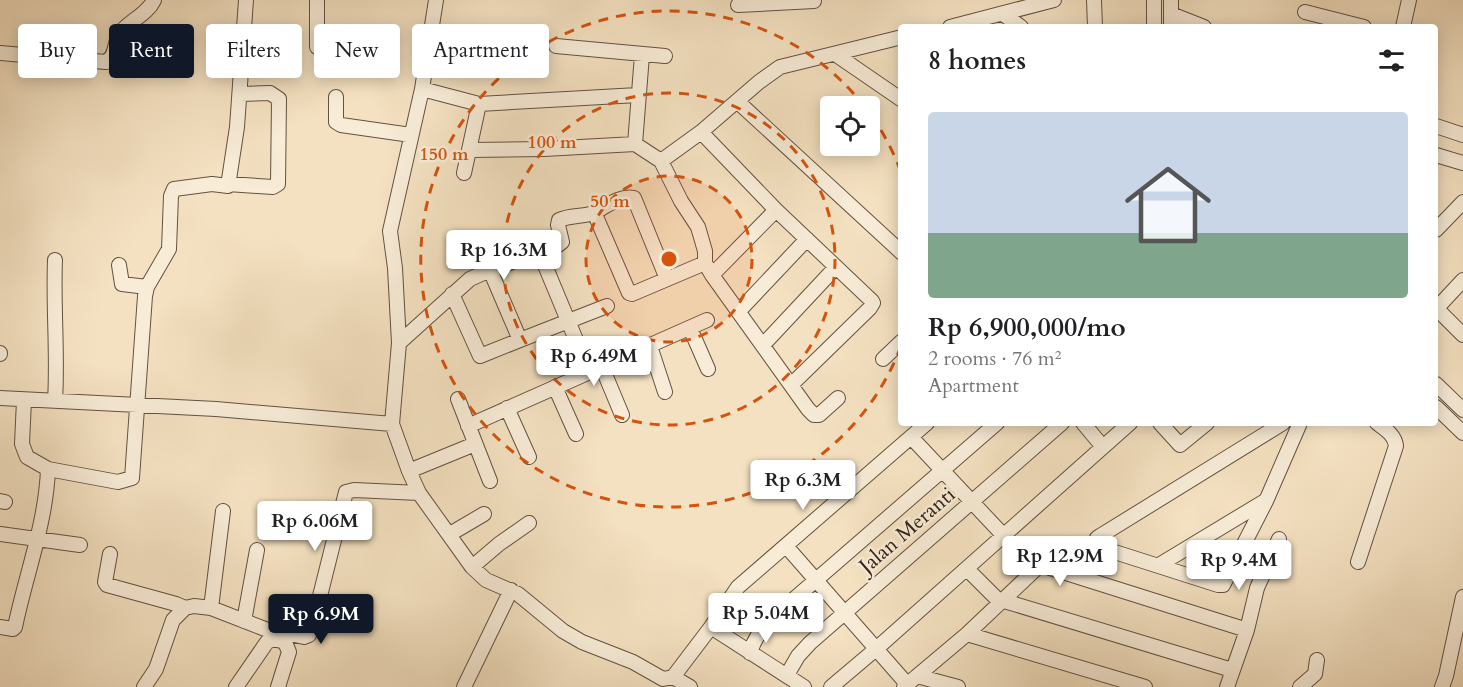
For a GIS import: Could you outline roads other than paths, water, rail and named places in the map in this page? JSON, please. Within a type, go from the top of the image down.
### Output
[{"type":"street","points":[[0,53],[106,62],[113,55],[119,34],[146,12],[154,0]]},
{"type":"street","points":[[228,184],[240,94],[246,0]]},
{"type":"street","points":[[316,24],[317,0]]},
{"type":"street","points":[[436,0],[422,89],[390,231],[399,343],[392,424],[409,471],[419,493],[472,567],[486,579],[518,594],[563,631],[582,642],[633,662],[665,681],[690,687]]},
{"type":"street","points":[[963,24],[1054,0]]},
{"type":"street","points":[[1094,0],[1095,24]]},
{"type":"street","points":[[1154,0],[1154,24]]},
{"type":"street","points":[[1403,24],[1409,0]]},
{"type":"street","points":[[738,5],[813,1]]},
{"type":"street","points":[[1305,12],[1352,24]]},
{"type":"street","points":[[1171,14],[1196,24]]},
{"type":"street","points":[[1003,15],[1016,24]]},
{"type":"street","points":[[661,161],[701,132],[759,82],[780,68],[895,39]]},
{"type":"street","points":[[556,46],[665,56]]},
{"type":"street","points":[[835,54],[898,97]]},
{"type":"street","points":[[635,144],[642,55]]},
{"type":"street","points":[[422,89],[479,104],[638,95]]},
{"type":"street","points":[[24,400],[23,452],[27,457],[48,469],[118,482],[132,478],[147,287],[169,249],[171,196],[174,189],[212,184],[273,187],[278,184],[279,99],[270,93],[240,94]]},
{"type":"street","points":[[336,97],[336,122],[341,125],[411,135]]},
{"type":"street","points":[[738,102],[898,249]]},
{"type":"street","points":[[464,173],[479,104]]},
{"type":"street","points":[[1438,127],[1463,136],[1460,162],[1438,159]]},
{"type":"street","points":[[701,132],[776,210],[873,303],[792,384]]},
{"type":"street","points":[[470,150],[635,144],[661,161],[681,201],[698,227],[708,269],[814,415],[819,415],[838,398]]},
{"type":"street","points":[[399,343],[470,279],[562,242],[559,220],[594,212],[632,196],[667,279]]},
{"type":"street","points":[[1438,228],[1463,202]]},
{"type":"street","points":[[594,212],[629,293],[632,294],[667,279],[708,269],[776,210]]},
{"type":"street","points":[[739,312],[807,239]]},
{"type":"street","points":[[539,251],[579,347]]},
{"type":"street","points":[[55,260],[53,299],[57,369],[56,401]]},
{"type":"street","points":[[119,265],[122,284],[147,287]]},
{"type":"street","points":[[763,345],[836,267]]},
{"type":"street","points":[[490,270],[520,340]]},
{"type":"street","points":[[1438,306],[1463,280]]},
{"type":"street","points":[[452,294],[480,356],[607,306]]},
{"type":"street","points":[[1438,310],[1463,335]]},
{"type":"street","points":[[468,426],[707,320]]},
{"type":"street","points":[[690,328],[708,369]]},
{"type":"street","points":[[883,359],[898,345]]},
{"type":"street","points":[[650,346],[665,392]]},
{"type":"street","points":[[602,366],[622,415]]},
{"type":"street","points":[[1438,386],[1463,410]]},
{"type":"street","points":[[555,387],[576,434]]},
{"type":"street","points":[[0,398],[216,409],[392,424]]},
{"type":"street","points":[[458,399],[490,481]]},
{"type":"street","points":[[507,408],[529,457]]},
{"type":"street","points":[[1438,409],[1462,430]]},
{"type":"street","points":[[665,681],[711,627],[738,587],[924,426]]},
{"type":"street","points":[[750,653],[753,641],[761,629],[994,426]]},
{"type":"street","name":"Jalan Meranti","points":[[787,675],[804,650],[844,612],[1059,426]]},
{"type":"street","points":[[1086,426],[1103,447]]},
{"type":"street","points":[[831,687],[1127,426]]},
{"type":"street","points":[[1163,426],[1180,446],[1203,426]]},
{"type":"street","points":[[1278,426],[1100,536],[1096,541],[1099,547],[1223,585],[1266,501],[1299,426]]},
{"type":"street","points":[[1358,562],[1396,446],[1396,440],[1380,426]]},
{"type":"street","points":[[911,437],[1004,536]]},
{"type":"street","points":[[409,471],[476,444]]},
{"type":"street","points":[[0,627],[13,629],[15,627],[21,596],[39,540],[48,469]]},
{"type":"street","points":[[144,687],[156,669],[173,620],[184,608],[194,606],[211,608],[275,631],[304,637],[309,635],[346,492],[354,490],[419,493]]},
{"type":"street","points":[[1159,565],[1266,501]]},
{"type":"street","points":[[211,608],[223,511]]},
{"type":"street","points":[[450,534],[484,514]]},
{"type":"street","points":[[472,567],[529,523]]},
{"type":"street","points":[[0,534],[80,545]]},
{"type":"street","points":[[1227,687],[1247,630],[1257,588],[1279,539]]},
{"type":"street","points":[[786,546],[876,649],[909,682],[958,687]]},
{"type":"street","points":[[244,621],[257,550]]},
{"type":"street","points":[[110,554],[105,582],[107,585],[184,608]]},
{"type":"street","points":[[909,682],[967,634],[1038,567],[1044,566],[1247,630]]},
{"type":"street","points":[[967,569],[1001,601],[1232,670]]},
{"type":"street","points":[[464,687],[511,590]]},
{"type":"street","points":[[1442,687],[1456,657],[1463,597]]},
{"type":"street","points":[[711,627],[804,687]]},
{"type":"street","points":[[967,634],[1144,687]]},
{"type":"street","points":[[236,687],[267,642],[274,639],[285,642],[289,652],[278,687]]},
{"type":"street","points":[[1300,687],[1315,674],[1317,660]]}]
